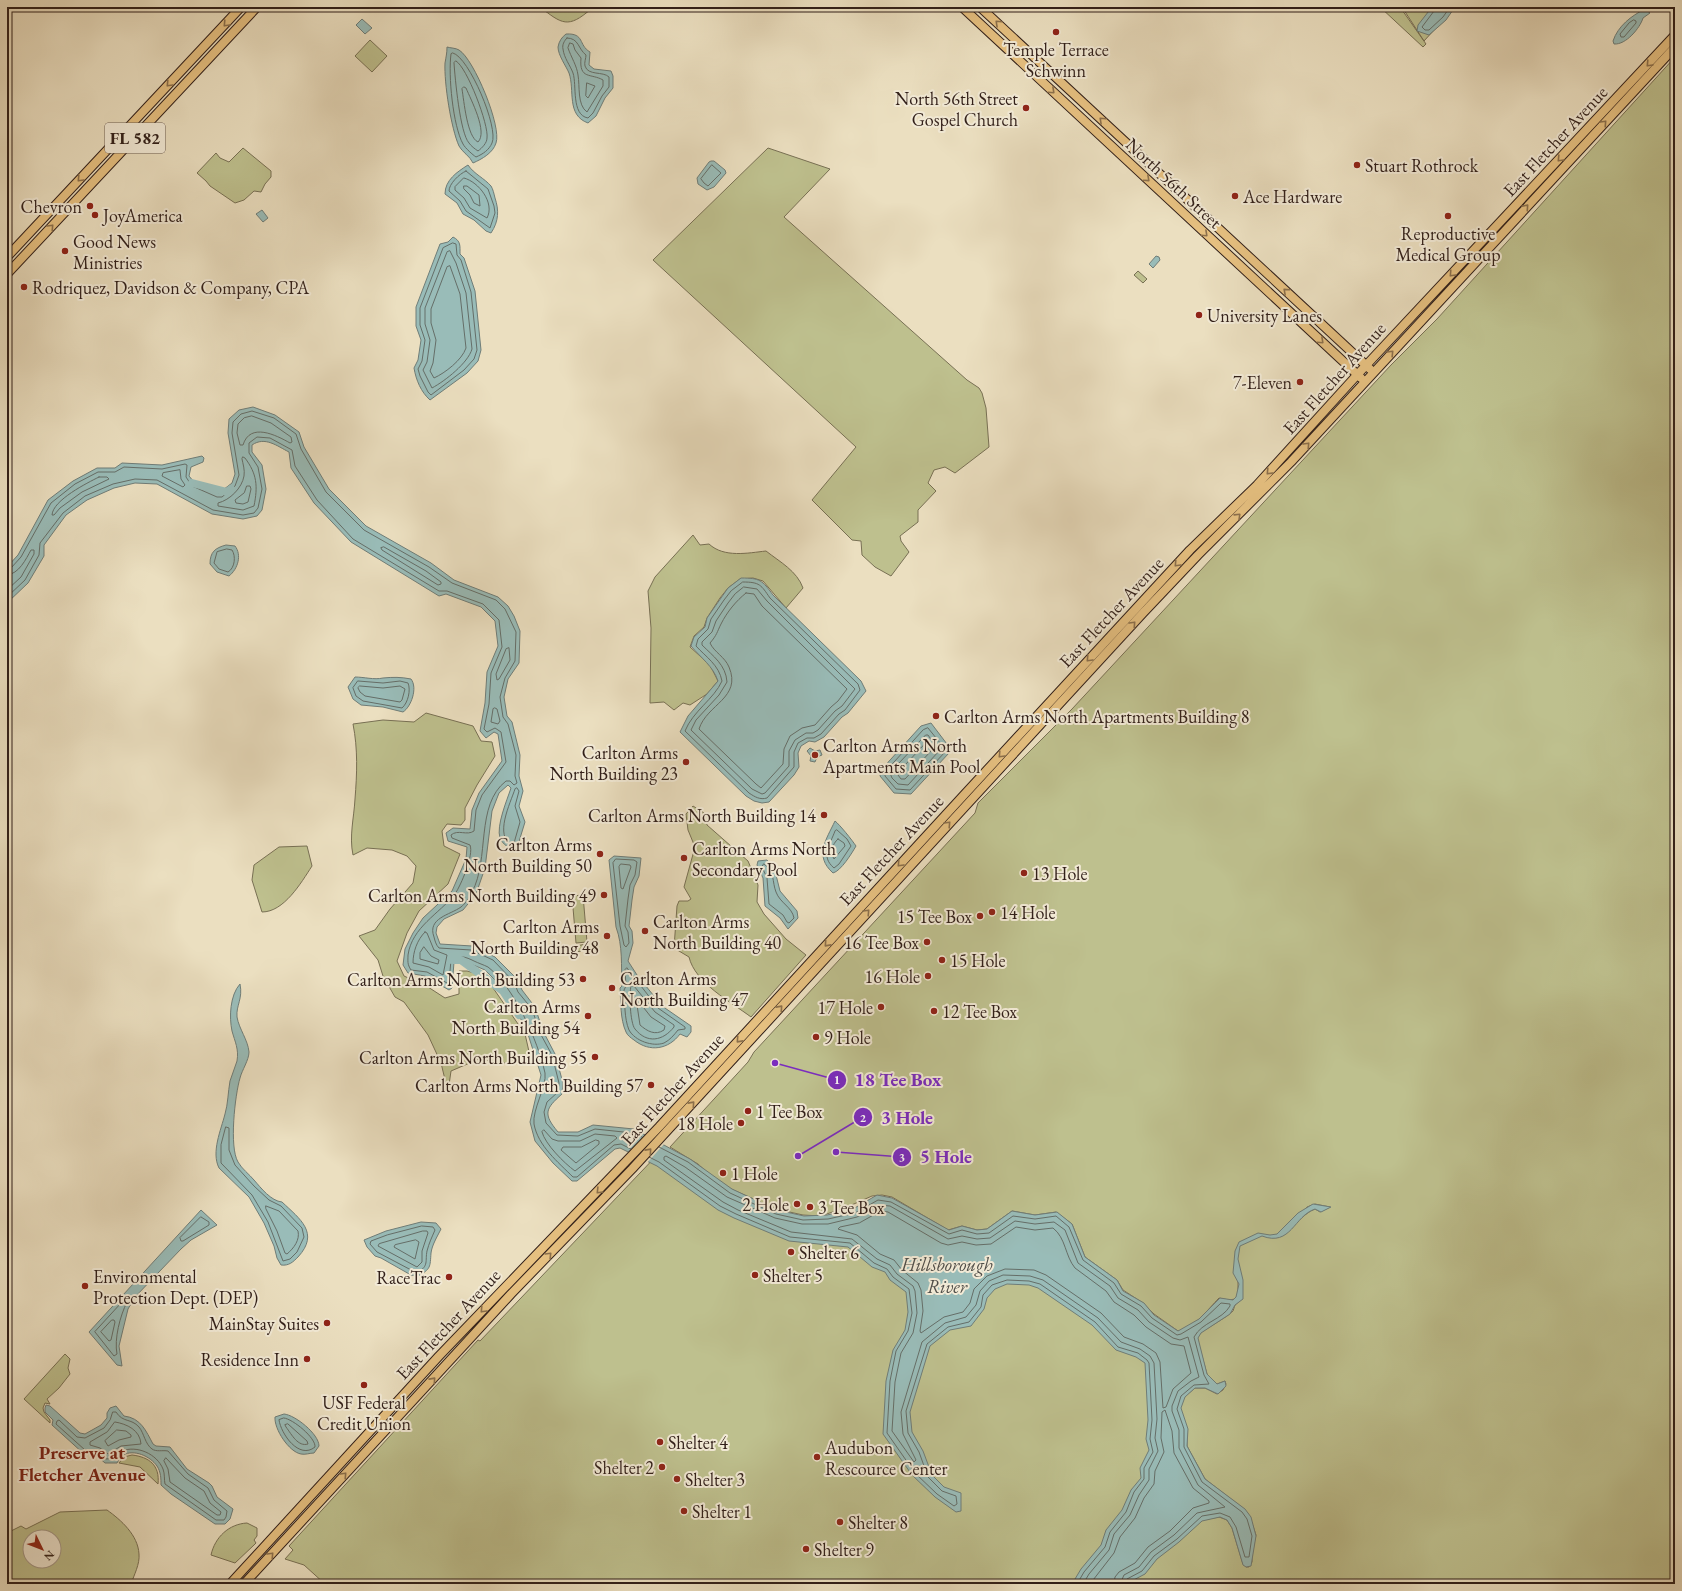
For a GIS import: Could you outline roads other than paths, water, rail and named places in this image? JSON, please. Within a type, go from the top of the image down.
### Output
[{"type":"main road","name":"FL 582","points":[[7,257],[241,7]]},
{"type":"main road","name":"FL 582","points":[[7,274],[257,7]]},
{"type":"main road","name":"North 56th Street","points":[[962,7],[1364,381]]},
{"type":"main road","name":"North 56th Street","points":[[980,7],[1373,373]]},
{"type":"main road","points":[[160,112],[190,72],[214,45],[215,35]]},
{"type":"main road","name":"East Fletcher Avenue","points":[[663,1130],[1057,693],[1190,550],[1258,485],[1366,365],[1675,35]]},
{"type":"main road","name":"East Fletcher Avenue","points":[[244,1584],[1143,612],[1291,462],[1364,381],[1675,47]]},
{"type":"main road","points":[[1193,222],[1203,218],[1217,231],[1223,234]]},
{"type":"main road","points":[[1228,255],[1237,246]]},
{"type":"main road","name":"East Fletcher Avenue","points":[[230,1584],[439,1356],[515,1276],[629,1166]]},
{"type":"water","points":[[1432,7],[1455,7],[1446,20],[1429,35],[1417,31],[1418,25]]},
{"type":"water","points":[[1645,9],[1650,13],[1643,18],[1636,31],[1623,42],[1614,44],[1613,41],[1615,36],[1622,26],[1630,18]]},
{"type":"water","points":[[362,19],[372,28],[365,34],[356,25]]},
{"type":"water","points":[[566,34],[572,34],[579,37],[586,49],[590,52],[589,65],[594,69],[611,71],[613,76],[613,88],[605,98],[596,116],[588,123],[581,119],[574,108],[572,101],[571,80],[558,50],[560,41]]},
{"type":"water","points":[[447,47],[459,50],[472,66],[479,79],[495,123],[497,135],[495,147],[487,155],[473,163],[459,146],[451,117],[445,72]]},
{"type":"water","points":[[711,161],[714,161],[725,170],[726,173],[714,187],[707,190],[698,184],[697,178]]},
{"type":"water","points":[[468,165],[491,186],[493,190],[498,216],[491,233],[486,231],[474,220],[463,214],[457,203],[445,194],[447,185],[452,177]]},
{"type":"water","points":[[262,210],[268,218],[263,222],[256,214]]},
{"type":"water","points":[[453,237],[459,242],[460,254],[464,258],[475,291],[481,350],[478,361],[467,373],[430,400],[419,386],[414,368],[418,360],[421,340],[416,326],[416,307],[440,244],[448,242]]},
{"type":"water","points":[[1156,256],[1159,257],[1160,260],[1153,268],[1149,264]]},
{"type":"water","name":"Hillsborough River","points":[[253,407],[275,415],[299,432],[304,447],[329,489],[366,526],[431,563],[454,580],[498,597],[508,606],[514,616],[520,631],[519,663],[508,679],[504,697],[507,716],[512,722],[520,755],[519,776],[523,791],[519,806],[525,822],[517,848],[511,849],[506,846],[500,838],[499,827],[502,813],[511,788],[508,785],[499,793],[492,811],[485,868],[476,894],[463,910],[444,919],[437,927],[436,933],[440,944],[472,946],[495,957],[517,979],[522,990],[535,1007],[543,1031],[555,1054],[563,1083],[562,1094],[552,1104],[548,1112],[550,1121],[558,1132],[578,1132],[593,1125],[634,1129],[690,1159],[732,1189],[777,1210],[804,1216],[827,1215],[853,1209],[877,1195],[892,1198],[949,1230],[962,1226],[977,1230],[987,1229],[1012,1211],[1035,1215],[1057,1212],[1072,1224],[1085,1257],[1117,1280],[1123,1291],[1144,1303],[1154,1315],[1178,1331],[1199,1319],[1220,1298],[1233,1300],[1236,1297],[1239,1284],[1233,1273],[1235,1251],[1239,1242],[1258,1233],[1270,1235],[1277,1234],[1298,1213],[1313,1204],[1331,1207],[1321,1212],[1315,1209],[1308,1213],[1292,1229],[1280,1237],[1272,1238],[1262,1236],[1240,1246],[1238,1259],[1243,1280],[1243,1299],[1235,1305],[1230,1314],[1201,1333],[1198,1338],[1207,1374],[1217,1384],[1225,1381],[1226,1386],[1218,1394],[1205,1388],[1195,1388],[1185,1397],[1181,1408],[1188,1429],[1187,1446],[1205,1479],[1245,1509],[1251,1517],[1256,1536],[1251,1566],[1246,1567],[1243,1565],[1232,1528],[1227,1520],[1220,1517],[1202,1521],[1179,1542],[1157,1559],[1145,1574],[1126,1584],[1072,1584],[1081,1569],[1101,1545],[1106,1530],[1122,1510],[1131,1490],[1141,1478],[1140,1468],[1149,1450],[1146,1439],[1148,1420],[1145,1363],[1136,1357],[1116,1350],[1092,1325],[1038,1288],[1029,1285],[1007,1284],[995,1289],[987,1298],[984,1309],[971,1326],[950,1330],[930,1346],[910,1412],[912,1432],[923,1451],[932,1475],[944,1487],[961,1493],[961,1511],[956,1512],[935,1497],[912,1475],[883,1434],[886,1381],[893,1350],[905,1330],[908,1312],[906,1292],[890,1280],[885,1272],[872,1267],[848,1247],[789,1241],[734,1218],[718,1210],[657,1166],[620,1148],[615,1149],[577,1181],[572,1181],[553,1163],[535,1141],[530,1122],[541,1075],[526,1028],[502,987],[485,970],[464,961],[454,962],[452,988],[449,990],[425,976],[408,973],[403,965],[405,949],[413,933],[423,918],[452,891],[466,859],[467,847],[448,841],[446,833],[453,828],[470,829],[472,810],[479,793],[502,761],[498,734],[494,732],[486,738],[480,731],[485,703],[487,672],[498,646],[495,621],[481,607],[446,594],[439,596],[351,542],[314,503],[291,468],[289,452],[271,443],[262,441],[252,445],[252,452],[262,465],[266,489],[262,510],[257,516],[243,519],[212,514],[157,484],[135,483],[114,488],[87,500],[66,515],[44,545],[44,556],[28,583],[7,603],[7,567],[18,555],[48,500],[73,481],[97,468],[115,468],[122,463],[162,465],[202,456],[204,458],[203,462],[191,467],[189,476],[194,482],[219,493],[232,483],[235,474],[228,433],[229,419],[239,410]]},
{"type":"water","points":[[226,545],[235,546],[239,558],[235,570],[229,576],[217,572],[210,564],[211,556],[214,551]]},
{"type":"water","points":[[741,578],[757,579],[763,583],[773,595],[861,681],[866,691],[848,713],[842,717],[824,737],[815,742],[809,741],[801,746],[798,753],[799,767],[794,775],[769,802],[762,803],[754,801],[746,796],[680,732],[688,716],[718,681],[710,666],[691,646],[694,637],[705,627],[707,618],[728,588]]},
{"type":"water","points":[[355,677],[376,679],[397,677],[411,679],[414,687],[413,697],[409,706],[403,712],[383,707],[361,705],[353,699],[348,687]]},
{"type":"water","points":[[931,723],[950,748],[949,753],[911,794],[894,793],[880,776],[881,770],[921,726]]},
{"type":"water","name":"Carlton Arms North Apartments Main Pool","points":[[810,748],[815,751],[820,750],[822,755],[817,757],[815,762],[810,761],[811,756],[807,751]]},
{"type":"water","points":[[835,821],[856,846],[843,865],[833,873],[827,867],[823,854],[825,841]]},
{"type":"water","points":[[614,856],[641,858],[639,876],[634,887],[632,900],[629,926],[632,931],[633,943],[628,961],[637,975],[662,1006],[691,1026],[691,1032],[687,1037],[680,1034],[670,1043],[659,1048],[646,1047],[640,1044],[629,1036],[624,1027],[621,1010],[620,988],[622,986],[621,949],[616,927],[609,860]]},
{"type":"water","points":[[767,860],[775,871],[780,891],[797,911],[798,918],[788,929],[780,918],[765,906],[763,878],[757,865],[758,861]]},
{"type":"water","points":[[240,984],[241,994],[237,1009],[237,1017],[249,1052],[240,1078],[236,1096],[233,1133],[235,1155],[241,1167],[263,1190],[270,1197],[282,1202],[295,1214],[305,1227],[307,1241],[304,1248],[298,1257],[286,1265],[281,1265],[277,1258],[274,1246],[264,1223],[249,1197],[219,1168],[217,1162],[216,1148],[226,1110],[230,1081],[237,1061],[237,1049],[232,1031],[231,1006],[234,994]]},
{"type":"water","points":[[201,1210],[217,1225],[191,1240],[135,1297],[128,1309],[119,1346],[122,1366],[117,1365],[89,1332]]},
{"type":"water","points":[[421,1222],[436,1223],[441,1229],[432,1247],[430,1265],[428,1269],[418,1276],[411,1275],[375,1256],[367,1247],[364,1240],[386,1231]]},
{"type":"water","points":[[46,1405],[50,1406],[80,1433],[85,1434],[101,1425],[107,1418],[107,1413],[110,1408],[116,1406],[124,1416],[135,1419],[139,1422],[153,1444],[156,1446],[170,1447],[187,1469],[209,1483],[217,1497],[233,1509],[230,1519],[225,1524],[215,1524],[171,1494],[161,1485],[160,1473],[157,1466],[154,1462],[142,1454],[127,1453],[120,1458],[117,1463],[105,1463],[96,1455],[84,1454],[52,1425],[53,1420],[45,1412]]},
{"type":"water","points":[[284,1414],[300,1421],[315,1436],[319,1446],[314,1453],[303,1454],[296,1452],[287,1445],[275,1422],[275,1417]]},
{"type":"waterway","name":"Hillsborough River","points":[[192,483],[227,492],[231,489]]},
{"type":"waterway","name":"Hillsborough River","points":[[452,960],[461,960],[503,991],[519,1015]]},
{"type":"place","name":"Temple Terrace Schwinn","points":[[1056,32]]},
{"type":"place","name":"North 56th Street Gospel Church","points":[[1026,108]]},
{"type":"place","name":"Stuart Rothrock","points":[[1357,165]]},
{"type":"place","name":"Ace Hardware","points":[[1235,196]]},
{"type":"place","name":"Chevron","points":[[90,206]]},
{"type":"place","name":"JoyAmerica","points":[[95,215]]},
{"type":"place","name":"Reproductive Medical Group","points":[[1448,216]]},
{"type":"place","name":"Good News Ministries","points":[[65,251]]},
{"type":"place","name":"Rodriquez, Davidson & Company, CPA","points":[[24,287]]},
{"type":"place","name":"University Lanes","points":[[1199,315]]},
{"type":"place","name":"7-Eleven","points":[[1300,382]]},
{"type":"place","name":"Carlton Arms North Apartments Building 8","points":[[936,716]]},
{"type":"place","name":"Carlton Arms North Apartments Main Pool","points":[[815,755]]},
{"type":"place","name":"Carlton Arms North Building 23","points":[[686,762]]},
{"type":"place","name":"Carlton Arms North Building 14","points":[[824,815]]},
{"type":"place","name":"Carlton Arms North Building 50","points":[[600,854]]},
{"type":"place","name":"Carlton Arms North Secondary Pool","points":[[684,858]]},
{"type":"place","name":"13 Hole","points":[[1024,873]]},
{"type":"place","name":"Carlton Arms North Building 49","points":[[604,895]]},
{"type":"place","name":"14 Hole","points":[[992,912]]},
{"type":"place","name":"15 Tee Box","points":[[980,916]]},
{"type":"place","name":"Carlton Arms North Building 40","points":[[645,931]]},
{"type":"place","name":"Carlton Arms North Building 48","points":[[607,936]]},
{"type":"place","name":"16 Tee Box","points":[[927,942]]},
{"type":"place","name":"15 Hole","points":[[942,960]]},
{"type":"place","name":"16 Hole","points":[[928,976]]},
{"type":"place","name":"Carlton Arms North Building 53","points":[[583,979]]},
{"type":"place","name":"Carlton Arms North Building 47","points":[[612,988]]},
{"type":"place","name":"17 Hole","points":[[881,1007]]},
{"type":"place","name":"12 Tee Box","points":[[934,1011]]},
{"type":"place","name":"Carlton Arms North Building 54","points":[[588,1016]]},
{"type":"place","name":"9 Hole","points":[[816,1037]]},
{"type":"place","name":"Carlton Arms North Building 55","points":[[595,1057]]},
{"type":"place","name":"18 Tee Box","points":[[775,1063]]},
{"type":"place","name":"Carlton Arms North Building 57","points":[[651,1085]]},
{"type":"place","name":"1 Tee Box","points":[[748,1111]]},
{"type":"place","name":"18 Hole","points":[[741,1123]]},
{"type":"place","name":"5 Hole","points":[[836,1152]]},
{"type":"place","name":"3 Hole","points":[[798,1156]]},
{"type":"place","name":"1 Hole","points":[[723,1173]]},
{"type":"place","name":"2 Hole","points":[[797,1204]]},
{"type":"place","name":"3 Tee Box","points":[[810,1207]]},
{"type":"place","name":"Shelter 6","points":[[791,1252]]},
{"type":"place","name":"Shelter 5","points":[[755,1275]]},
{"type":"place","name":"RaceTrac","points":[[449,1277]]},
{"type":"place","name":"Environmental Protection Dept. (DEP)","points":[[85,1286]]},
{"type":"place","name":"MainStay Suites","points":[[327,1323]]},
{"type":"place","name":"Residence Inn","points":[[307,1359]]},
{"type":"place","name":"USF Federal Credit Union","points":[[364,1385]]},
{"type":"place","name":"Shelter 4","points":[[660,1442]]},
{"type":"place","name":"Audubon Rescource Center","points":[[817,1457]]},
{"type":"place","name":"Shelter 2","points":[[662,1467]]},
{"type":"place","name":"Shelter 3","points":[[677,1479]]},
{"type":"place","name":"Shelter 1","points":[[684,1511]]},
{"type":"place","name":"Shelter 8","points":[[840,1522]]},
{"type":"place","name":"Shelter 9","points":[[806,1549]]},
{"type":"district","name":"Preserve at Fletcher Avenue","points":[[82,1463]]}]
